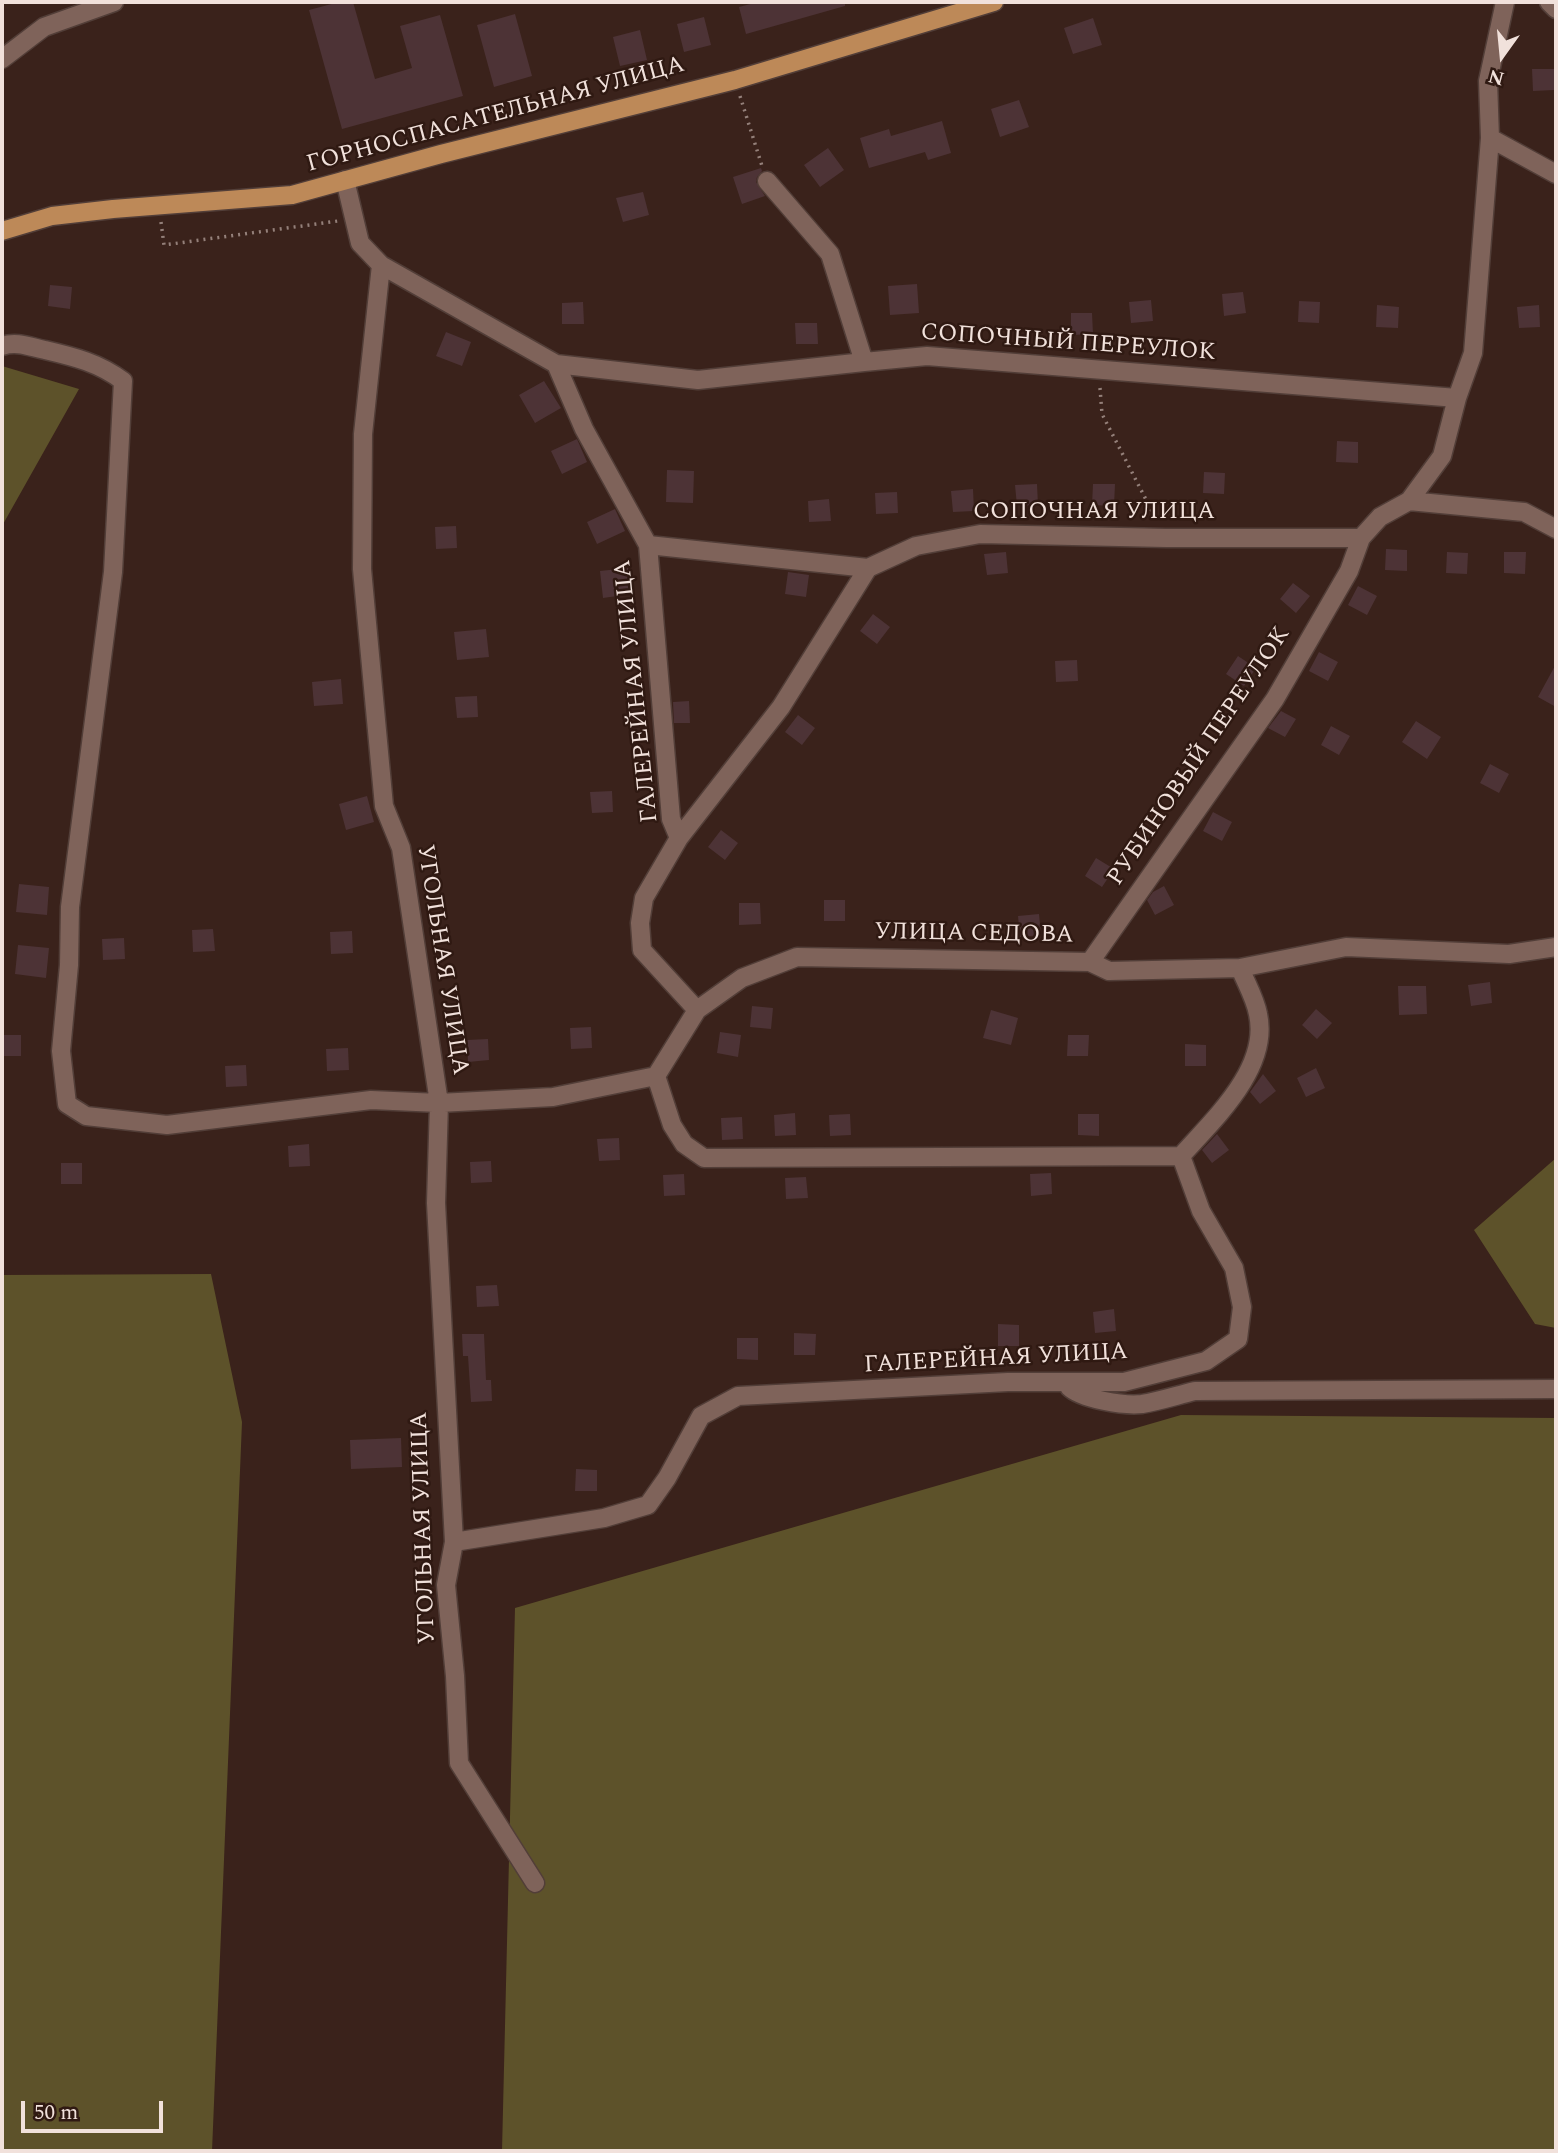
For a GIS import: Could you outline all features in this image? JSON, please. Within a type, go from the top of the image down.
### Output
[{"type":"main road","name":"ГОРНОСПАСАТЕЛЬНАЯ УЛИЦА","points":[[2,231],[52,216],[292,195],[734,80],[957,8],[994,2]]},
{"type":"street","points":[[2,59],[44,27],[114,2]]},
{"type":"street","points":[[1361,537],[1380,517],[1409,501],[1442,456],[1457,398],[1474,353],[1490,138],[1488,81],[1505,2]]},
{"type":"street","points":[[1549,2],[1556,9]]},
{"type":"street","points":[[1490,138],[1556,174]]},
{"type":"street","points":[[345,180],[360,243],[381,265],[556,363],[584,429],[648,545],[868,568],[781,707],[679,838]]},
{"type":"street","points":[[767,181],[830,254],[864,362]]},
{"type":"street","name":"УГОЛЬНАЯ УЛИЦА","points":[[381,265],[363,434],[362,569],[384,806],[401,848],[439,1104],[436,1203],[454,1542],[446,1585],[455,1676],[459,1763],[535,1883]]},
{"type":"street","points":[[2,346],[13,342],[81,358],[108,370],[124,381],[113,572],[70,907],[69,965],[61,1051],[67,1104],[86,1116],[167,1125],[371,1100],[439,1104],[553,1097],[656,1076],[672,1125],[684,1144],[704,1158],[1181,1156],[1212,1122],[1246,1077],[1258,1053],[1259,1014],[1240,968]]},
{"type":"street","name":"СОПОЧНЫЙ ПЕРЕУЛОК","points":[[556,363],[698,380],[927,356],[1457,398]]},
{"type":"street","points":[[1409,501],[1524,512],[1556,529]]},
{"type":"street","name":"СОПОЧНАЯ УЛИЦА","points":[[868,568],[916,546],[979,534],[1166,538],[1361,537]]},
{"type":"street","name":"РУБИНОВЫЙ ПЕРЕУЛОК","points":[[1090,962],[1275,699],[1349,571],[1361,537]]},
{"type":"street","name":"ГАЛЕРЕЙНАЯ УЛИЦА","points":[[648,545],[671,819],[679,838],[644,898],[640,923],[642,950],[698,1010]]},
{"type":"street","name":"УЛИЦА СЕДОВА","points":[[656,1076],[675,1042],[698,1010],[742,978],[797,957],[1090,962],[1109,971],[1240,968],[1346,947],[1509,954],[1556,947]]},
{"type":"street","name":"ГАЛЕРЕЙНАЯ УЛИЦА","points":[[454,1542],[604,1518],[648,1505],[667,1478],[701,1416],[738,1396],[1008,1382],[1124,1382],[1206,1361],[1238,1339],[1242,1307],[1234,1268],[1201,1210],[1181,1156]]},
{"type":"street","points":[[1069,1382],[1074,1393],[1103,1401],[1140,1404],[1195,1391],[1556,1389]]},
{"type":"path","points":[[734,80],[767,181]]},
{"type":"path","points":[[159,206],[164,245],[354,219]]},
{"type":"path","points":[[1098,368],[1102,414],[1166,538]]},
{"type":"shaded area","points":[[2,366],[79,389],[2,526]]},
{"type":"shaded area","points":[[1556,1158],[1556,1328],[1535,1324],[1474,1230]]},
{"type":"shaded area","points":[[211,1274],[242,1422],[212,2151],[2,2151],[2,1275]]},
{"type":"shaded area","points":[[1181,1415],[1556,1418],[1556,2151],[502,2151],[515,1608]]},
{"type":"building","points":[[339,2],[353,2],[375,79],[412,68],[400,26],[440,15],[463,96],[342,129],[309,10]]},
{"type":"building","points":[[758,2],[845,2],[845,6],[746,34],[739,7]]},
{"type":"building","points":[[515,14],[532,76],[494,87],[477,25]]},
{"type":"building","points":[[704,17],[711,45],[684,52],[677,24]]},
{"type":"building","points":[[1093,18],[1102,45],[1073,54],[1064,28]]},
{"type":"building","points":[[640,30],[647,60],[620,66],[613,37]]},
{"type":"building","points":[[1532,69],[1554,69],[1554,90],[1533,91]]},
{"type":"building","points":[[1019,100],[1029,127],[1000,137],[991,109]]},
{"type":"building","points":[[942,121],[951,153],[928,160],[925,152],[869,168],[860,138],[889,129],[891,136]]},
{"type":"building","points":[[828,148],[844,170],[820,187],[804,165]]},
{"type":"building","points":[[761,168],[756,182],[765,196],[742,204],[733,177]]},
{"type":"building","points":[[643,192],[649,215],[623,222],[616,198]]},
{"type":"building","points":[[917,284],[919,313],[890,315],[888,286]]},
{"type":"building","points":[[50,285],[72,287],[70,309],[48,306]]},
{"type":"building","points":[[1243,292],[1246,313],[1224,316],[1222,294]]},
{"type":"building","points":[[1151,300],[1153,321],[1131,323],[1129,302]]},
{"type":"building","points":[[1299,301],[1320,302],[1319,323],[1298,322]]},
{"type":"building","points":[[583,302],[584,324],[562,324],[562,303]]},
{"type":"building","points":[[1377,305],[1399,307],[1398,328],[1376,327]]},
{"type":"building","points":[[1539,305],[1540,327],[1519,328],[1517,307]]},
{"type":"building","points":[[1071,313],[1092,313],[1093,334],[1071,335]]},
{"type":"building","points":[[795,323],[817,323],[818,344],[796,344]]},
{"type":"building","points":[[446,332],[471,342],[462,366],[436,356]]},
{"type":"building","points":[[544,381],[561,408],[535,423],[519,395]]},
{"type":"building","points":[[577,439],[587,462],[562,474],[551,451]]},
{"type":"building","points":[[1337,441],[1358,442],[1358,463],[1336,462]]},
{"type":"building","points":[[667,470],[694,471],[693,503],[666,502]]},
{"type":"building","points":[[1204,472],[1225,473],[1224,494],[1203,493]]},
{"type":"building","points":[[1037,484],[1038,505],[1017,506],[1015,485]]},
{"type":"building","points":[[1093,484],[1115,484],[1114,506],[1092,505]]},
{"type":"building","points":[[973,489],[974,511],[953,512],[951,491]]},
{"type":"building","points":[[897,492],[898,513],[876,514],[875,493]]},
{"type":"building","points":[[829,499],[831,521],[809,522],[808,501]]},
{"type":"building","points":[[615,509],[625,531],[597,544],[587,522]]},
{"type":"building","points":[[456,526],[457,548],[436,549],[435,527]]},
{"type":"building","points":[[1386,549],[1407,550],[1407,571],[1385,570]]},
{"type":"building","points":[[1006,552],[1008,573],[987,575],[984,554]]},
{"type":"building","points":[[1447,552],[1468,553],[1467,574],[1446,573]]},
{"type":"building","points":[[1504,552],[1526,552],[1525,574],[1504,573]]},
{"type":"building","points":[[628,568],[631,594],[603,598],[600,571]]},
{"type":"building","points":[[788,572],[809,575],[806,597],[785,594]]},
{"type":"building","points":[[1293,583],[1310,596],[1296,613],[1280,599]]},
{"type":"building","points":[[1358,586],[1377,596],[1367,615],[1348,605]]},
{"type":"building","points":[[873,614],[890,627],[877,644],[860,631]]},
{"type":"building","points":[[486,629],[489,657],[457,660],[454,632]]},
{"type":"building","points":[[1319,652],[1338,662],[1328,681],[1309,671]]},
{"type":"building","points":[[1238,656],[1256,668],[1244,686],[1226,674]]},
{"type":"building","points":[[1077,660],[1078,681],[1056,682],[1055,661]]},
{"type":"building","points":[[1556,664],[1556,707],[1538,697]]},
{"type":"building","points":[[341,679],[343,704],[314,706],[312,682]]},
{"type":"building","points":[[477,696],[478,717],[457,718],[455,697]]},
{"type":"building","points":[[689,701],[690,723],[674,723],[673,702]]},
{"type":"building","points":[[1281,711],[1296,719],[1285,737],[1268,728]]},
{"type":"building","points":[[798,715],[815,728],[802,745],[785,732]]},
{"type":"building","points":[[1416,721],[1441,737],[1427,759],[1402,742]]},
{"type":"building","points":[[1331,726],[1350,736],[1339,755],[1321,745]]},
{"type":"building","points":[[1490,764],[1509,774],[1499,793],[1480,783]]},
{"type":"building","points":[[612,791],[613,812],[592,813],[590,792]]},
{"type":"building","points":[[367,796],[374,822],[346,830],[339,804]]},
{"type":"building","points":[[1213,812],[1232,822],[1222,841],[1203,831]]},
{"type":"building","points":[[721,830],[738,843],[725,860],[708,847]]},
{"type":"building","points":[[1096,858],[1114,869],[1102,887],[1085,876]]},
{"type":"building","points":[[19,884],[49,887],[47,915],[16,912]]},
{"type":"building","points":[[1164,886],[1174,905],[1155,915],[1147,900],[1153,892]]},
{"type":"building","points":[[824,900],[845,900],[845,921],[824,921]]},
{"type":"building","points":[[739,903],[760,903],[761,924],[739,925]]},
{"type":"building","points":[[1039,914],[1041,935],[1020,937],[1018,916]]},
{"type":"building","points":[[213,929],[215,951],[193,952],[192,930]]},
{"type":"building","points":[[352,931],[353,953],[331,954],[330,932]]},
{"type":"building","points":[[124,938],[125,959],[103,960],[102,939]]},
{"type":"building","points":[[18,945],[49,948],[46,978],[15,974]]},
{"type":"building","points":[[1490,982],[1492,1003],[1471,1006],[1468,985]]},
{"type":"building","points":[[1398,986],[1426,986],[1427,1014],[1399,1015]]},
{"type":"building","points":[[752,1006],[773,1008],[771,1029],[750,1027]]},
{"type":"building","points":[[1316,1009],[1332,1023],[1317,1039],[1302,1025]]},
{"type":"building","points":[[991,1010],[1018,1018],[1011,1045],[983,1038]]},
{"type":"building","points":[[591,1027],[592,1048],[571,1049],[570,1028]]},
{"type":"building","points":[[720,1032],[741,1035],[738,1057],[717,1053]]},
{"type":"building","points":[[2,1035],[21,1035],[21,1056],[2,1056]]},
{"type":"building","points":[[1068,1035],[1089,1035],[1088,1056],[1067,1056]]},
{"type":"building","points":[[488,1039],[489,1060],[468,1062],[467,1040]]},
{"type":"building","points":[[1185,1044],[1206,1045],[1206,1066],[1185,1066]]},
{"type":"building","points":[[348,1048],[349,1070],[327,1071],[326,1049]]},
{"type":"building","points":[[246,1065],[247,1086],[226,1087],[225,1066]]},
{"type":"building","points":[[1316,1068],[1325,1088],[1306,1097],[1297,1078]]},
{"type":"building","points":[[1263,1074],[1276,1091],[1260,1104],[1250,1092]]},
{"type":"building","points":[[795,1113],[796,1135],[775,1136],[774,1115]]},
{"type":"building","points":[[850,1114],[851,1135],[830,1136],[829,1115]]},
{"type":"building","points":[[1078,1114],[1099,1114],[1099,1136],[1078,1135]]},
{"type":"building","points":[[742,1117],[743,1139],[722,1140],[721,1118]]},
{"type":"building","points":[[1217,1134],[1229,1150],[1212,1163],[1202,1150]]},
{"type":"building","points":[[619,1138],[620,1160],[599,1161],[597,1139]]},
{"type":"building","points":[[309,1144],[310,1166],[289,1167],[288,1146]]},
{"type":"building","points":[[491,1161],[492,1182],[471,1183],[470,1162]]},
{"type":"building","points":[[61,1163],[82,1163],[82,1184],[61,1184]]},
{"type":"building","points":[[1051,1173],[1052,1194],[1031,1196],[1030,1174]]},
{"type":"building","points":[[684,1174],[685,1195],[664,1196],[663,1175]]},
{"type":"building","points":[[806,1177],[808,1198],[786,1199],[785,1178]]},
{"type":"building","points":[[497,1285],[499,1306],[477,1307],[476,1286]]},
{"type":"building","points":[[1114,1309],[1116,1331],[1095,1333],[1093,1312]]},
{"type":"building","points":[[998,1324],[1019,1325],[1019,1346],[998,1346]]},
{"type":"building","points":[[794,1333],[816,1334],[815,1355],[794,1355]]},
{"type":"building","points":[[462,1334],[484,1334],[486,1380],[491,1380],[492,1401],[471,1402],[468,1356],[463,1356]]},
{"type":"building","points":[[737,1338],[758,1338],[758,1360],[737,1359]]},
{"type":"building","points":[[401,1438],[402,1467],[351,1469],[350,1440]]},
{"type":"building","points":[[576,1469],[597,1470],[597,1491],[575,1491]]}]
